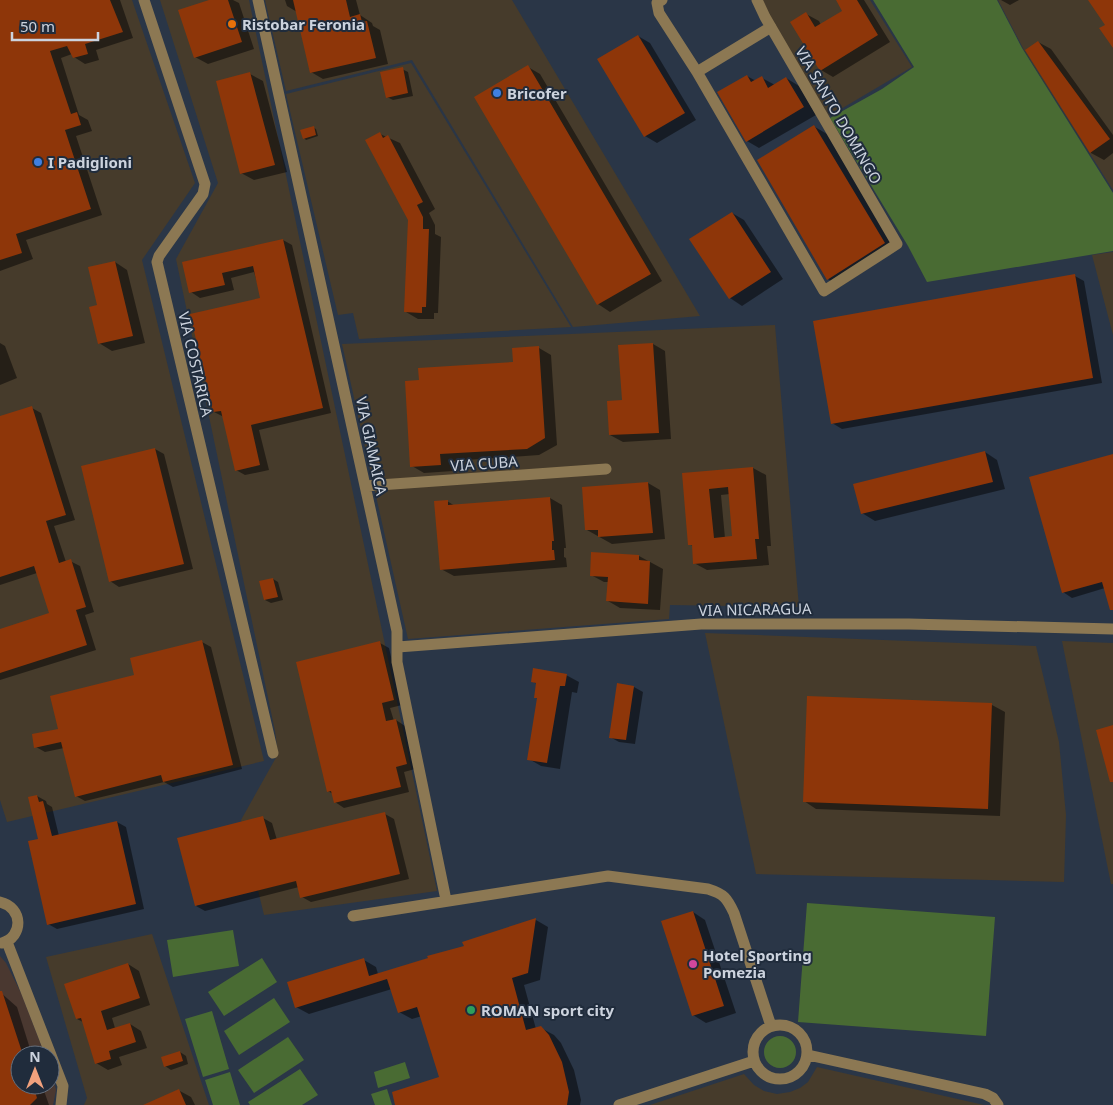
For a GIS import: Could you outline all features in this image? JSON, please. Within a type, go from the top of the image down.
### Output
[{"type":"street","name":"VIA COSTARICA","points":[[144,0],[205,184],[203,194],[159,256],[157,262],[273,753]]},
{"type":"street","name":"VIA GIAMAICA","points":[[258,0],[397,631],[397,662],[446,900]]},
{"type":"street","points":[[662,0],[657,3],[659,13],[697,72],[771,27]]},
{"type":"street","name":"VIA SANTO DOMINGO","points":[[697,72],[824,291],[897,244],[757,0]]},
{"type":"street","name":"VIA CUBA","points":[[365,486],[606,469]]},
{"type":"street","name":"VIA NICARAGUA","points":[[398,647],[702,624],[909,624],[1113,629]]},
{"type":"street","points":[[353,916],[608,876],[699,887],[716,891],[728,900],[734,913],[770,1026]]},
{"type":"street","points":[[0,902],[11,907],[16,913],[18,928],[15,934],[4,943],[64,1086],[61,1105]]},
{"type":"street","points":[[780,1025],[789,1026],[797,1030],[804,1037],[808,1046],[808,1055],[806,1064],[800,1072],[783,1080],[774,1079],[758,1069],[753,1054],[759,1034],[770,1026],[780,1025]]},
{"type":"street","points":[[808,1055],[985,1094],[993,1098],[998,1105]]},
{"type":"street","points":[[619,1105],[754,1061]]},
{"type":"shaded area","points":[[0,0],[132,0],[195,183],[142,260],[264,761],[7,822],[0,800]]},
{"type":"shaded area","points":[[160,0],[249,0],[437,891],[264,915],[241,820],[278,754],[275,731],[176,259],[218,183]]},
{"type":"shaded area","points":[[265,0],[512,0],[700,316],[573,327],[412,60],[286,91]]},
{"type":"shaded area","points":[[759,0],[870,0],[912,67],[829,116]]},
{"type":"shaded area","points":[[998,0],[1113,0],[1113,190],[1024,50]]},
{"type":"shaded area","points":[[411,63],[571,327],[359,339],[353,313],[338,315],[286,94]]},
{"type":"shaded area","points":[[1113,252],[1113,335],[1092,255]]},
{"type":"shaded area","points":[[775,325],[799,607],[670,605],[669,619],[408,639],[342,344]]},
{"type":"shaded area","points":[[705,633],[1036,646],[1059,742],[1066,815],[1064,882],[756,874]]},
{"type":"shaded area","points":[[1062,641],[1113,643],[1113,884],[1111,884]]},
{"type":"shaded area","points":[[152,934],[209,1105],[84,1105],[87,1098],[46,957]]},
{"type":"shaded area","points":[[0,956],[6,963],[21,993],[41,1045],[10,1045],[10,1095],[55,1095],[53,1105],[0,1105]]},
{"type":"shaded area","points":[[817,1067],[984,1105],[650,1105],[744,1074],[754,1085],[764,1091],[777,1094],[790,1092],[808,1082]]},
{"type":"green space","points":[[873,0],[997,0],[1022,48],[1113,193],[1113,251],[927,282],[908,246],[830,118],[882,89],[914,67]]},
{"type":"green space","points":[[807,903],[995,917],[986,1036],[798,1022]]},
{"type":"green space","points":[[233,930],[239,966],[173,977],[167,940]]},
{"type":"green space","points":[[262,958],[277,982],[224,1016],[208,992]]},
{"type":"green space","points":[[274,998],[290,1022],[239,1055],[224,1031]]},
{"type":"green space","points":[[212,1011],[229,1069],[203,1077],[185,1019]]},
{"type":"green space","points":[[780,1036],[792,1040],[796,1052],[792,1064],[780,1068],[768,1064],[764,1052],[768,1040]]},
{"type":"green space","points":[[288,1037],[304,1060],[254,1093],[238,1070]]},
{"type":"green space","points":[[405,1062],[410,1078],[378,1088],[374,1072]]},
{"type":"green space","points":[[300,1069],[318,1095],[302,1105],[250,1105],[248,1102]]},
{"type":"green space","points":[[230,1072],[240,1105],[213,1105],[205,1080]]},
{"type":"green space","points":[[387,1089],[392,1105],[375,1105],[371,1094]]},
{"type":"building","points":[[0,0],[110,0],[123,32],[85,44],[88,54],[73,58],[67,46],[50,51],[71,114],[77,112],[81,125],[65,130],[91,209],[16,234],[22,253],[0,260]]},
{"type":"building","points":[[209,0],[228,0],[242,42],[194,58],[178,10]]},
{"type":"building","points":[[293,0],[346,0],[350,17],[360,14],[362,22],[367,21],[376,58],[310,73]]},
{"type":"building","points":[[836,0],[857,0],[878,35],[820,71],[790,22],[806,12],[815,27],[842,11]]},
{"type":"building","points":[[1088,0],[1113,0],[1113,48],[1099,28],[1105,25]]},
{"type":"building","points":[[638,35],[685,113],[644,137],[597,59]]},
{"type":"building","points":[[1038,41],[1110,139],[1090,153],[1025,50]]},
{"type":"building","points":[[528,65],[651,274],[597,305],[474,97]]},
{"type":"building","points":[[403,67],[408,93],[386,98],[380,72]]},
{"type":"building","points":[[250,72],[275,165],[240,174],[216,81]]},
{"type":"building","points":[[747,75],[751,82],[762,76],[768,88],[786,77],[804,107],[746,142],[717,92]]},
{"type":"building","points":[[814,125],[885,243],[827,280],[757,160]]},
{"type":"building","points":[[314,126],[316,135],[303,139],[300,130]]},
{"type":"building","points":[[380,132],[383,138],[388,135],[423,202],[417,205],[423,217],[423,229],[429,229],[426,307],[422,307],[422,313],[404,312],[408,220],[365,140]]},
{"type":"building","points":[[732,212],[771,272],[729,299],[689,239]]},
{"type":"building","points":[[283,239],[323,408],[251,425],[260,465],[235,471],[221,411],[213,412],[190,314],[260,298],[253,266],[222,273],[225,285],[189,293],[182,262]]},
{"type":"building","points":[[115,261],[133,336],[98,344],[89,307],[97,305],[88,267]]},
{"type":"building","points":[[1075,274],[1093,378],[831,424],[813,321]]},
{"type":"building","points":[[653,343],[659,433],[609,435],[607,401],[622,400],[618,345]]},
{"type":"building","points":[[539,346],[545,438],[527,449],[440,454],[441,465],[410,467],[405,381],[419,380],[418,368],[513,362],[512,348]]},
{"type":"building","points":[[32,406],[66,515],[46,521],[59,563],[71,559],[86,607],[76,610],[87,645],[0,673],[0,629],[49,613],[34,566],[0,577],[0,416]]},
{"type":"building","points":[[155,448],[184,564],[109,582],[81,466]]},
{"type":"building","points":[[985,451],[993,482],[861,514],[853,484]]},
{"type":"building","points":[[1113,454],[1113,610],[1110,610],[1102,582],[1062,593],[1029,477]]},
{"type":"building","points":[[753,467],[759,539],[755,539],[757,559],[693,564],[692,545],[688,545],[682,473]],"holes":[[[728,487],[732,536],[714,538],[709,489]]]},
{"type":"building","points":[[648,482],[653,533],[598,537],[598,530],[585,530],[582,487]]},
{"type":"building","points":[[550,497],[554,541],[552,541],[552,550],[554,550],[555,560],[440,570],[434,501],[448,500],[448,505]]},
{"type":"building","points":[[591,552],[639,555],[639,560],[650,561],[648,604],[606,601],[608,577],[590,576]]},
{"type":"building","points":[[273,578],[278,597],[264,600],[259,581]]},
{"type":"building","points":[[202,640],[233,765],[163,782],[161,775],[75,797],[61,742],[34,748],[32,734],[58,729],[50,696],[134,675],[130,658]]},
{"type":"building","points":[[380,641],[394,700],[382,703],[386,721],[396,719],[407,764],[396,767],[401,787],[334,803],[331,791],[327,792],[296,662]]},
{"type":"building","points":[[533,668],[567,674],[565,686],[560,686],[547,763],[527,760],[537,698],[534,698],[536,683],[531,682]]},
{"type":"building","points":[[617,683],[634,686],[626,740],[609,738]]},
{"type":"building","points":[[807,696],[992,703],[988,809],[803,802]]},
{"type":"building","points":[[1113,725],[1113,782],[1110,782],[1096,730]]},
{"type":"building","points":[[37,795],[39,802],[43,801],[52,836],[117,821],[136,904],[47,925],[28,841],[38,839],[28,797]]},
{"type":"building","points":[[385,812],[400,874],[300,898],[296,881],[195,906],[177,838],[263,816],[270,840]]},
{"type":"building","name":"Hotel Sporting Pomezia","points":[[693,911],[724,1006],[692,1016],[661,921]]},
{"type":"building","name":"ROMAN sport city","points":[[536,918],[528,973],[512,978],[526,1030],[541,1026],[549,1035],[562,1062],[569,1092],[567,1105],[395,1105],[392,1092],[439,1077],[417,1007],[398,1013],[387,979],[295,1008],[287,982],[364,958],[369,976],[428,958],[427,956],[464,946],[462,942]]},
{"type":"building","points":[[128,963],[140,998],[101,1011],[107,1030],[130,1023],[136,1042],[109,1051],[111,1059],[95,1064],[81,1018],[76,1019],[64,984]]},
{"type":"building","points":[[0,991],[2,991],[20,1045],[10,1045],[10,1095],[36,1095],[37,1098],[30,1105],[0,1105]]},
{"type":"building","points":[[180,1051],[183,1061],[164,1067],[161,1057]]},
{"type":"building","points":[[179,1089],[186,1105],[143,1105]]},
{"type":"place","name":"Ristobar Feronia","points":[[232,24]]},
{"type":"place","name":"Bricofer","points":[[497,93]]},
{"type":"place","name":"I Padiglioni","points":[[38,162]]},
{"type":"place","name":"Hotel Sporting Pomezia","points":[[693,964]]},
{"type":"place","name":"ROMAN sport city","points":[[471,1010]]}]
